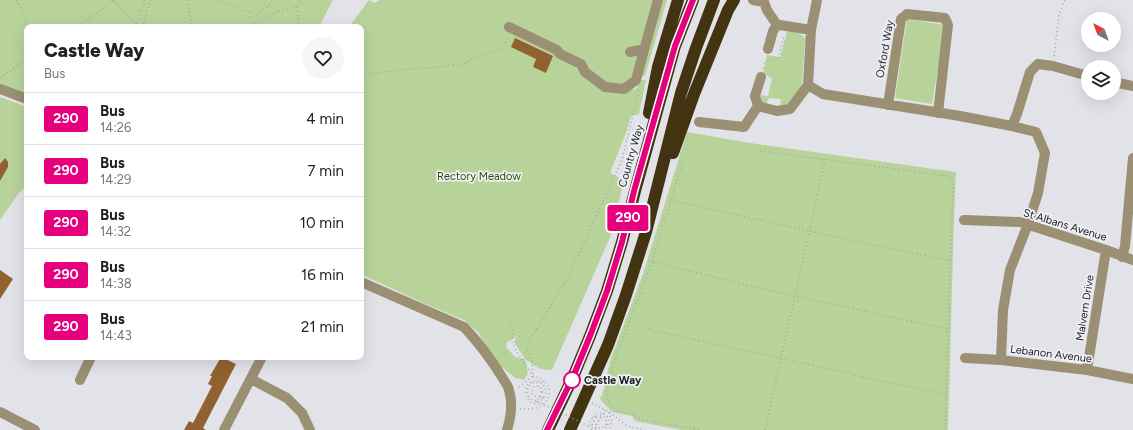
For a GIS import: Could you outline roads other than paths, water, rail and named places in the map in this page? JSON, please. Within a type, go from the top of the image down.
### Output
[{"type":"highway","points":[[634,191],[658,67],[678,0]]},
{"type":"highway","name":"Country Way","points":[[548,429],[573,377],[607,291],[622,242],[634,191],[675,46],[693,0]]},
{"type":"highway","points":[[646,232],[681,93],[714,0]]},
{"type":"highway","points":[[570,430],[608,345],[694,94],[728,10],[734,0]]},
{"type":"street","points":[[511,28],[557,50],[560,54],[581,64],[585,72],[605,87],[624,88],[636,80],[658,0]]},
{"type":"street","points":[[754,0],[764,2],[767,10],[777,25]]},
{"type":"street","points":[[758,106],[777,112],[790,109],[808,85],[811,30],[817,0]]},
{"type":"street","name":"Oxford Way","points":[[888,105],[901,19],[907,14],[945,18],[948,26],[938,113]]},
{"type":"street","points":[[777,25],[811,30]]},
{"type":"street","points":[[768,50],[773,31],[777,25]]},
{"type":"street","points":[[630,52],[644,50]]},
{"type":"street","points":[[1012,126],[1018,114],[1030,72],[1038,64],[1053,66],[1081,74]]},
{"type":"street","points":[[758,106],[755,96],[761,77]]},
{"type":"street","points":[[1121,83],[1133,86]]},
{"type":"street","points":[[808,85],[824,94],[1012,126],[1036,132],[1045,154],[1038,193],[1010,270],[1003,310],[1001,360]]},
{"type":"street","points":[[0,89],[24,98]]},
{"type":"street","points":[[699,122],[744,127],[758,106]]},
{"type":"street","points":[[1122,257],[1133,158]]},
{"type":"street","name":"St Albans Avenue","points":[[964,220],[1020,222],[1133,260]]},
{"type":"street","name":"Malvern Drive","points":[[1087,370],[1106,250]]},
{"type":"street","points":[[364,283],[464,327],[473,336],[509,388],[512,409],[507,430]]},
{"type":"street","name":"Lebanon Avenue","points":[[965,358],[1001,360],[1087,370],[1133,379]]},
{"type":"street","points":[[80,380],[90,360]]},
{"type":"street","points":[[224,430],[260,360]]},
{"type":"street","points":[[251,379],[287,398],[302,413],[310,430]]},
{"type":"street","points":[[0,412],[35,430]]},
{"type":"place","name":"Castle Way","points":[[572,380]]},
{"type":"park label","name":"Rectory Meadow","points":[[479,176]]}]
